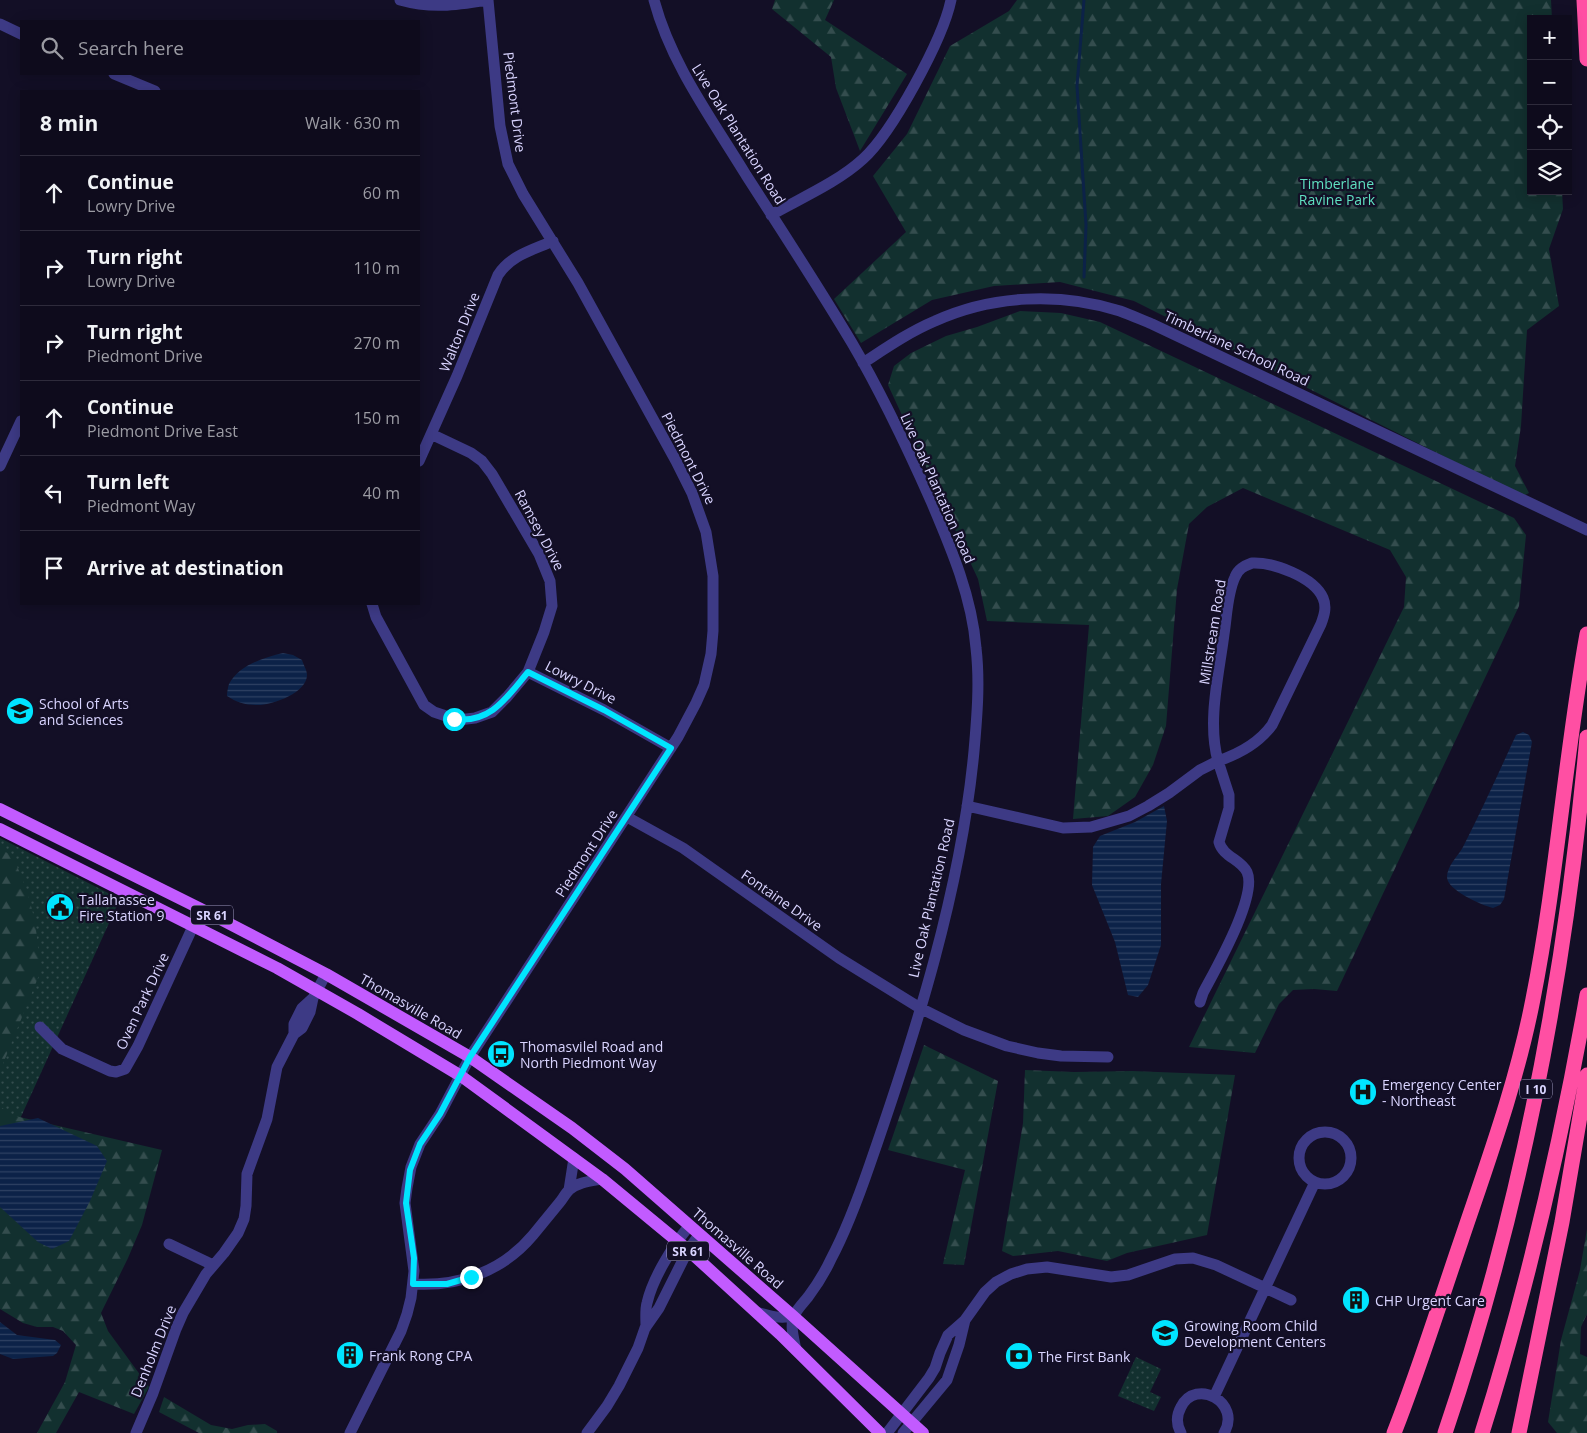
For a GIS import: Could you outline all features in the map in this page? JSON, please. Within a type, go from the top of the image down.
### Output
[{"type":"highway","points":[[1584,0],[1587,59]]},
{"type":"highway","points":[[1394,1433],[1504,1114],[1525,1034],[1547,922],[1578,683],[1587,634]]},
{"type":"highway","name":"I 10","points":[[1445,1433],[1492,1280],[1532,1106],[1569,896],[1587,737]]},
{"type":"highway","name":"I 10","points":[[1482,1433],[1514,1324],[1545,1203],[1570,1089],[1587,995]]},
{"type":"highway","points":[[1519,1433],[1562,1222],[1587,1075]]},
{"type":"highway","points":[[1512,1433],[1536,1345]]},
{"type":"main road","name":"Thomasville Road","points":[[0,809],[201,909],[326,974],[470,1057],[565,1123],[625,1170],[793,1316],[923,1433]]},
{"type":"main road","points":[[5,832],[18,818]]},
{"type":"main road","name":"SR 61","points":[[5,832],[277,968],[315,994],[358,1014],[461,1076],[602,1179],[688,1250],[796,1350],[880,1433]]},
{"type":"main road","points":[[111,885],[118,868]]},
{"type":"main road","points":[[574,1158],[588,1140]]},
{"type":"street","points":[[400,0],[416,5],[449,6],[488,0]]},
{"type":"street","name":"Piedmont Drive","points":[[350,1433],[402,1329],[407,1314],[413,1284],[414,1258],[406,1203],[410,1170],[420,1144],[440,1114],[470,1057],[671,748],[696,703],[708,673],[714,631],[713,576],[706,532],[692,493],[553,241],[512,175],[500,126],[488,0]]},
{"type":"street","name":"Live Oak Plantation Road","points":[[654,0],[666,37],[677,61],[863,363],[916,467],[956,562],[973,621],[976,649],[978,677],[976,725],[967,806],[944,920],[920,1008],[870,1164],[850,1217],[831,1260],[793,1316]]},
{"type":"street","points":[[772,215],[845,174],[864,159],[879,141],[920,74],[949,9],[951,0]]},
{"type":"street","points":[[0,24],[20,34]]},
{"type":"street","points":[[116,75],[152,90]]},
{"type":"street","name":"Walton Drive","points":[[420,458],[458,376],[498,275],[509,262],[520,255],[553,241]]},
{"type":"street","name":"Timberlane School Road","points":[[863,363],[935,321],[974,307],[1000,301],[1033,299],[1055,299],[1096,305],[1121,311],[1152,324],[1587,530]]},
{"type":"street","points":[[0,466],[20,423]]},
{"type":"street","name":"Ramsey Drive","points":[[431,434],[471,453],[482,461],[492,474],[539,554],[550,581],[552,606],[528,672]]},
{"type":"street","name":"Millstream Road","points":[[967,806],[1063,828],[1091,828],[1129,816],[1169,793],[1200,770],[1218,761],[1246,748],[1257,741],[1272,725],[1325,614],[1324,599],[1312,583],[1288,571],[1259,562],[1244,566],[1239,571],[1233,584],[1220,663],[1214,721],[1214,742],[1218,761],[1225,780],[1229,801],[1228,814],[1219,842],[1224,852],[1246,869],[1249,878],[1244,906],[1236,928],[1200,1002]]},
{"type":"street","name":"Lowry Drive","points":[[372,605],[376,616],[424,705],[434,712],[458,720],[474,718],[492,712],[528,672],[604,710],[671,748]]},
{"type":"street","name":"Fontaine Drive","points":[[627,817],[683,848],[839,958],[920,1008],[964,1030],[993,1042],[1026,1051],[1061,1056],[1108,1057]]},
{"type":"street","name":"Oven Park Drive","points":[[40,1027],[62,1049],[116,1072],[125,1069],[138,1046],[201,909]]},
{"type":"street","name":"Denholm Drive","points":[[136,1433],[153,1393],[182,1313],[213,1265],[234,1239],[244,1219],[247,1174],[267,1119],[277,1067],[294,1034],[294,1024],[302,1008],[315,994],[326,974]]},
{"type":"street","points":[[1330,1132],[1337,1135],[1347,1144],[1351,1158],[1349,1168],[1342,1178],[1335,1182],[1324,1184],[1315,1182],[1305,1175],[1301,1167],[1299,1160],[1301,1148],[1310,1137],[1318,1133],[1330,1132]]},
{"type":"street","points":[[569,1190],[574,1158]]},
{"type":"street","points":[[413,1284],[447,1284],[466,1280],[496,1267],[512,1257],[524,1245],[569,1190],[581,1184],[602,1179]]},
{"type":"street","points":[[1214,1396],[1315,1182]]},
{"type":"street","points":[[646,1328],[647,1303],[656,1280],[676,1242],[694,1230]]},
{"type":"street","points":[[587,1433],[619,1386],[646,1328],[659,1308],[688,1250],[694,1230]]},
{"type":"street","points":[[169,1244],[213,1265]]},
{"type":"street","points":[[887,1433],[935,1368],[948,1335],[965,1320],[985,1292],[996,1282],[1028,1268],[1047,1267],[1111,1277],[1128,1275],[1175,1259],[1193,1258],[1216,1265],[1291,1300]]},
{"type":"street","points":[[756,1312],[773,1317],[785,1318],[793,1316],[793,1335],[796,1350]]},
{"type":"street","points":[[903,1433],[947,1380],[965,1320]]},
{"type":"street","points":[[1181,1433],[1177,1417],[1182,1404],[1194,1395],[1199,1394],[1214,1396],[1222,1403],[1227,1412],[1228,1424],[1224,1433]]},
{"type":"green space","points":[[775,0],[834,0],[825,20],[907,74],[860,151],[836,88],[831,57],[772,9]]},
{"type":"green space","name":"Timberlane Ravine Park","points":[[1017,0],[1551,0],[1552,15],[1527,15],[1527,195],[1562,195],[1563,209],[1549,249],[1559,306],[1527,330],[1521,426],[1515,466],[1529,493],[1523,496],[1134,301],[1060,282],[994,286],[932,300],[861,343],[834,299],[906,232],[873,176],[907,134],[950,46],[1009,11]]},
{"type":"green space","points":[[1020,311],[1061,313],[1100,322],[1514,518],[1526,535],[1519,606],[1337,991],[1293,990],[1279,1004],[1255,1053],[1189,1047],[1404,607],[1406,577],[1390,550],[1243,488],[1207,507],[1189,524],[1177,589],[1166,726],[1153,765],[1135,797],[1108,816],[1073,819],[1089,625],[987,621],[978,579],[888,385],[894,366],[911,353],[946,336]]},
{"type":"green space","points":[[0,838],[120,899],[15,1130],[0,1122]]},
{"type":"green space","points":[[0,849],[13,856],[27,891],[35,921],[42,968],[0,1071]]},
{"type":"green space","points":[[924,1045],[998,1081],[964,1265],[943,1264],[965,1170],[888,1150]]},
{"type":"green space","points":[[1025,1070],[1074,1072],[1132,1071],[1235,1075],[1207,1235],[1127,1253],[1107,1261],[1058,1251],[1013,1256],[1002,1251],[1023,1123]]},
{"type":"green space","points":[[0,1106],[11,1115],[162,1150],[142,1225],[101,1313],[108,1331],[149,1387],[134,1414],[79,1392],[56,1433],[37,1433],[65,1382],[76,1345],[63,1331],[53,1327],[37,1327],[23,1323],[0,1309]]},
{"type":"green space","points":[[1587,1229],[1587,1314],[1581,1327],[1580,1354],[1587,1357],[1587,1433],[1557,1433],[1548,1422],[1561,1340],[1580,1270]]},
{"type":"green space","points":[[1136,1357],[1161,1369],[1150,1392],[1161,1397],[1154,1411],[1118,1396]]},
{"type":"green space","points":[[164,1397],[211,1425],[232,1429],[248,1425],[265,1424],[277,1431],[277,1433],[199,1433],[159,1412]]},
{"type":"water","points":[[283,653],[293,655],[302,660],[306,671],[305,681],[295,693],[279,701],[262,705],[244,704],[227,696],[229,684],[233,677],[245,667]]},
{"type":"water","points":[[1523,732],[1529,735],[1532,742],[1504,899],[1500,905],[1493,908],[1458,892],[1448,882],[1447,873],[1470,833],[1516,735]]},
{"type":"water","points":[[1164,806],[1167,821],[1161,884],[1161,945],[1148,985],[1138,997],[1128,995],[1115,942],[1092,885],[1093,847],[1100,836],[1135,822]]},
{"type":"water","points":[[38,1118],[97,1146],[107,1161],[90,1201],[69,1241],[52,1249],[38,1242],[0,1207],[0,1126]]},
{"type":"water","points":[[0,1322],[17,1335],[55,1340],[61,1345],[53,1356],[13,1359],[0,1354]]},
{"type":"waterway","points":[[1084,0],[1077,86],[1086,225],[1084,277]]},
{"type":"place","name":"School of Arts and Sciences","points":[[20,711]]},
{"type":"place","name":"Tallahassee Fire Station 9","points":[[60,907]]},
{"type":"place","name":"Thomasvilel Road and North Piedmont Way","points":[[501,1054]]},
{"type":"place","name":"Emergency Center - Northeast","points":[[1363,1092]]},
{"type":"place","name":"CHP Urgent Care","points":[[1356,1300]]},
{"type":"place","name":"Growing Room Child Development Centers","points":[[1165,1333]]},
{"type":"place","name":"Frank Rong CPA","points":[[350,1355]]},
{"type":"place","name":"The First Bank","points":[[1019,1356]]},
{"type":"route","points":[[454,719],[474,718],[492,712],[528,672],[604,710],[671,748],[470,1057],[440,1114],[420,1144],[414,1158],[406,1188],[408,1227],[414,1258],[413,1284],[447,1284],[471,1277]]}]
